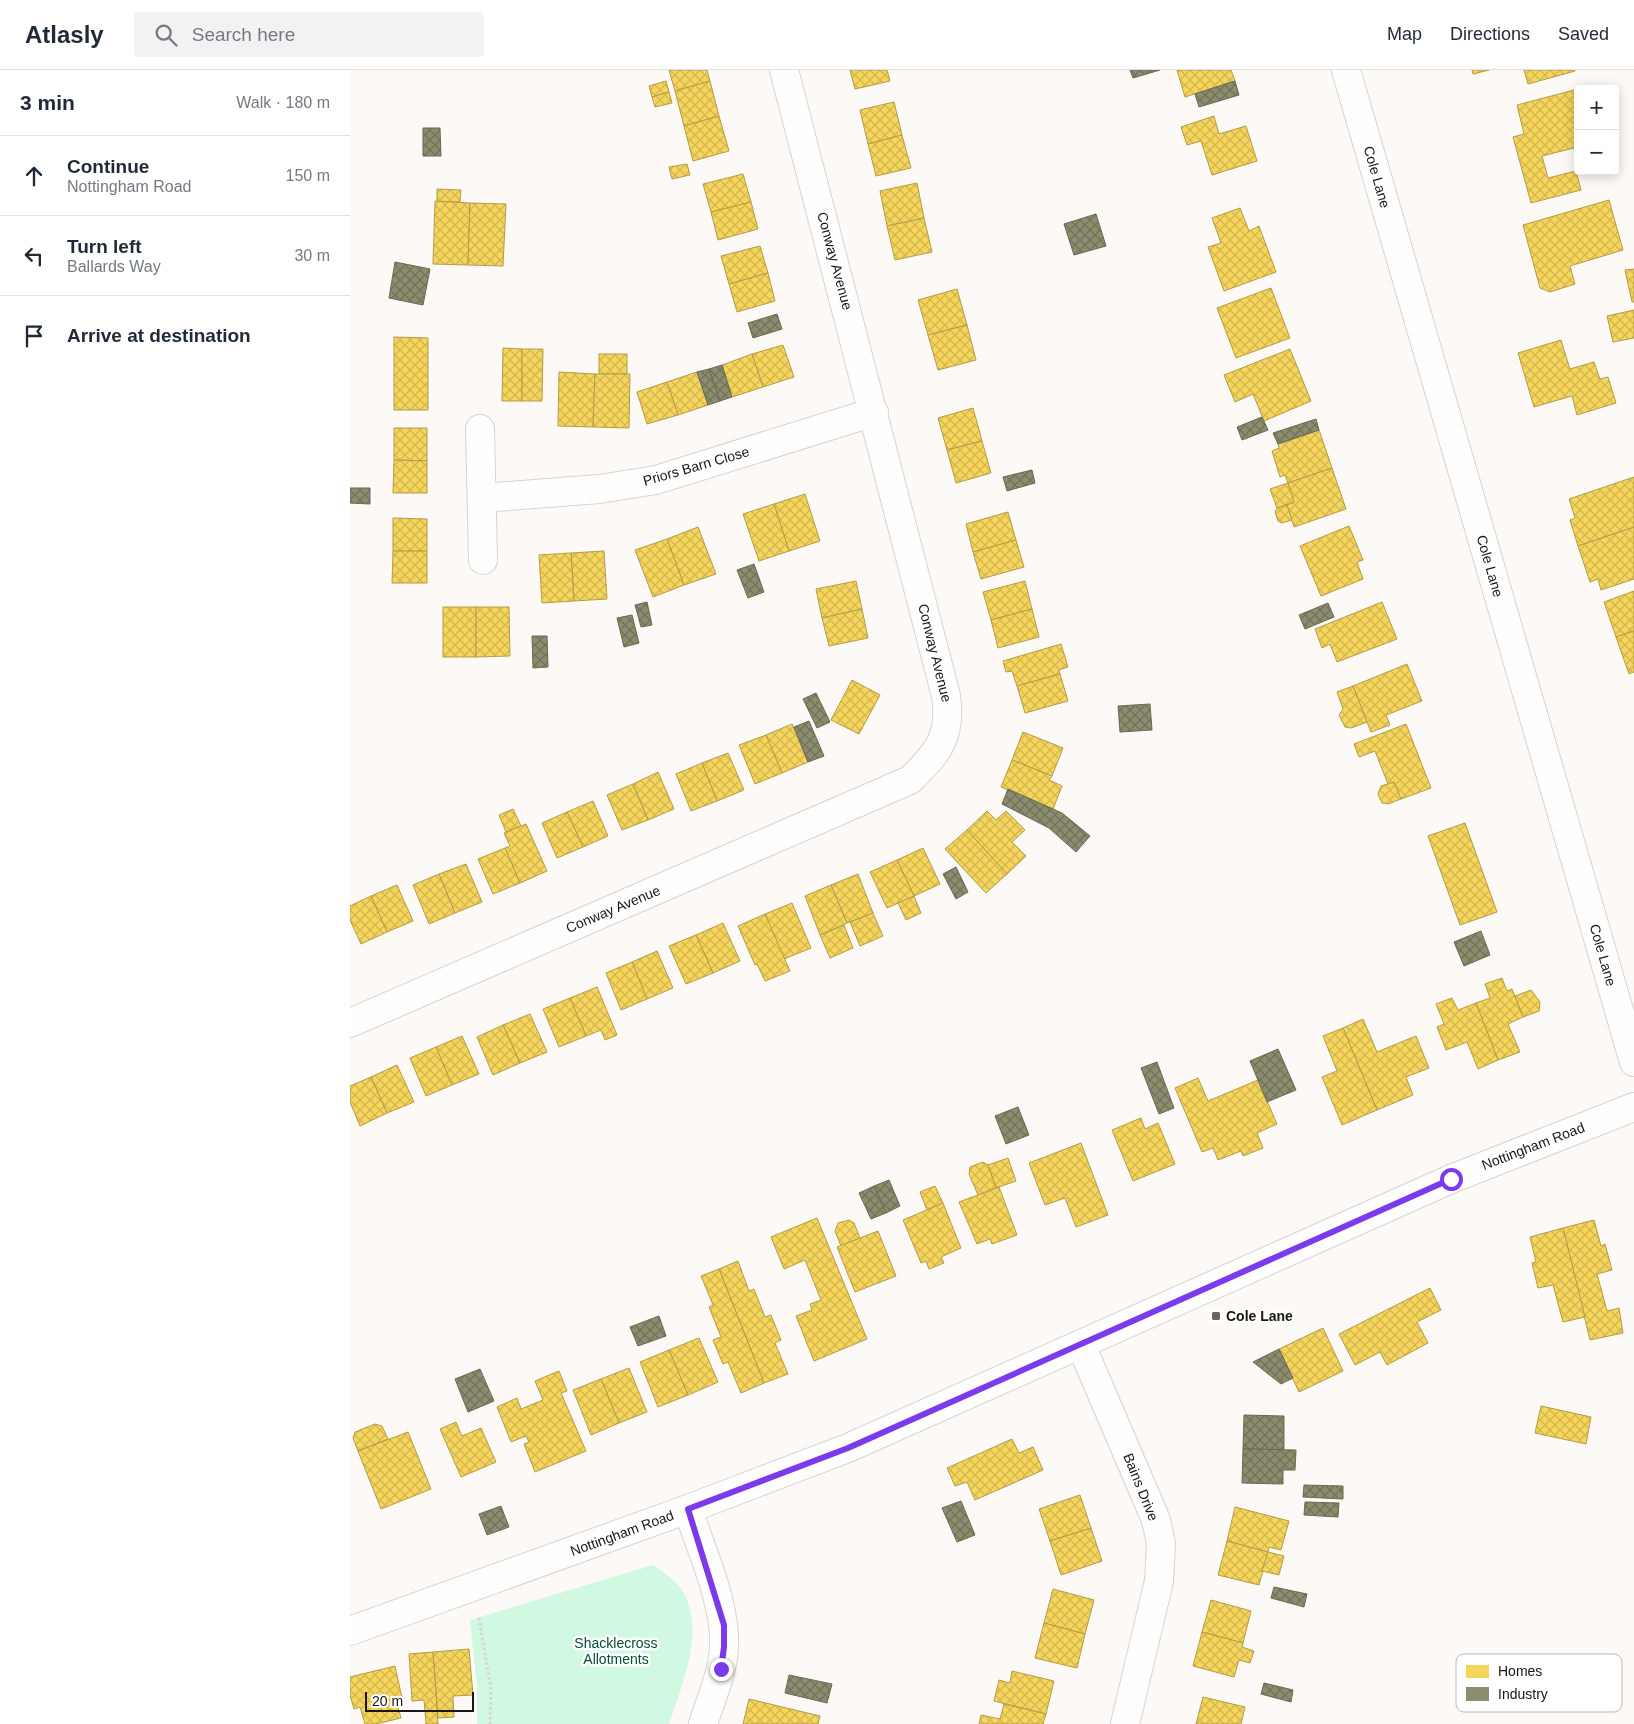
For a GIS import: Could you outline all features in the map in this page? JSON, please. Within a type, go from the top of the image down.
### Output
[{"type":"street","name":"Conway Avenue","points":[[350,1023],[910,780],[942,744],[949,713],[946,696],[784,70]]},
{"type":"street","name":"Cole Lane","points":[[1346,70],[1634,1062]]},
{"type":"street","name":"Priors Barn Close","points":[[482,498],[600,490],[656,480],[874,412]]},
{"type":"street","points":[[480,429],[483,560]]},
{"type":"street","name":"Nottingham Road","points":[[350,1631],[688,1509],[848,1448],[1451,1179],[1634,1106]]},
{"type":"street","name":"Bains Drive","points":[[1081,1345],[1156,1520],[1161,1543],[1159,1581],[1125,1724]]},
{"type":"street","points":[[688,1509],[724,1625],[721,1669],[703,1724]]},
{"type":"path","points":[[479,1617],[491,1689],[490,1724]]},
{"type":"green space","name":"Shacklecross Allotments","points":[[653,1565],[677,1584],[687,1599],[692,1616],[690,1653],[686,1672],[669,1724],[477,1724],[477,1687],[470,1620]]},
{"type":"building: Homes","points":[[669,70],[707,70],[710,81],[675,91]]},
{"type":"building: Homes","points":[[850,70],[887,70],[890,81],[855,89]]},
{"type":"building: Homes","points":[[1177,70],[1231,70],[1235,81],[1185,97]]},
{"type":"building: Homes","points":[[1472,70],[1489,70],[1473,74]]},
{"type":"building: Homes","points":[[1524,70],[1575,70],[1575,71],[1528,84]]},
{"type":"building: Homes","points":[[666,81],[669,92],[652,97],[649,86]]},
{"type":"building: Homes","points":[[710,81],[719,116],[684,126],[675,91]]},
{"type":"building: Homes","points":[[1574,90],[1574,148],[1542,156],[1548,178],[1574,172],[1574,175],[1577,175],[1581,190],[1531,203],[1513,137],[1524,134],[1517,105]]},
{"type":"building: Homes","points":[[669,92],[672,103],[655,107],[652,97]]},
{"type":"building: Homes","points":[[894,102],[902,135],[868,144],[860,110]]},
{"type":"building: Homes","points":[[719,116],[729,151],[693,161],[684,126]]},
{"type":"building: Homes","points":[[1214,116],[1219,134],[1246,126],[1257,161],[1212,175],[1201,141],[1187,145],[1181,127]]},
{"type":"building: Homes","points":[[902,135],[911,168],[876,176],[868,144]]},
{"type":"building: Homes","points":[[687,164],[690,175],[672,179],[669,167]]},
{"type":"building: Homes","points":[[743,174],[751,202],[711,212],[703,184]]},
{"type":"building: Homes","points":[[917,183],[924,218],[887,226],[880,191]]},
{"type":"building: Homes","points":[[437,189],[461,190],[460,202],[437,202]]},
{"type":"building: Homes","points":[[1609,200],[1623,250],[1570,266],[1575,284],[1550,292],[1540,288],[1523,225]]},
{"type":"building: Homes","points":[[435,201],[470,203],[468,265],[433,264]]},
{"type":"building: Homes","points":[[751,202],[758,229],[718,240],[711,212]]},
{"type":"building: Homes","points":[[470,203],[506,204],[503,266],[468,265]]},
{"type":"building: Homes","points":[[1240,208],[1249,231],[1259,226],[1276,272],[1224,291],[1208,247],[1221,243],[1212,218]]},
{"type":"building: Homes","points":[[924,218],[932,252],[895,260],[887,226]]},
{"type":"building: Homes","points":[[760,246],[768,273],[729,284],[721,256]]},
{"type":"building: Homes","points":[[1634,269],[1634,302],[1632,302],[1625,270]]},
{"type":"building: Homes","points":[[768,273],[775,301],[737,312],[729,284]]},
{"type":"building: Homes","points":[[1271,288],[1290,338],[1236,358],[1217,308]]},
{"type":"building: Homes","points":[[957,289],[967,325],[928,335],[918,300]]},
{"type":"building: Homes","points":[[1634,310],[1634,338],[1613,342],[1607,316]]},
{"type":"building: Homes","points":[[967,325],[976,360],[938,370],[928,335]]},
{"type":"building: Homes","points":[[394,337],[428,338],[428,410],[394,410]]},
{"type":"building: Homes","points":[[1561,340],[1570,369],[1594,362],[1600,379],[1608,377],[1616,403],[1577,415],[1572,396],[1534,407],[1518,353]]},
{"type":"building: Homes","points":[[783,345],[794,377],[763,387],[752,354]]},
{"type":"building: Homes","points":[[503,348],[522,349],[522,401],[502,401]]},
{"type":"building: Homes","points":[[522,349],[543,349],[542,401],[522,401]]},
{"type":"building: Homes","points":[[1290,349],[1311,401],[1264,421],[1253,394],[1235,402],[1224,375]]},
{"type":"building: Homes","points":[[599,354],[627,354],[627,374],[599,374]]},
{"type":"building: Homes","points":[[752,354],[763,387],[732,397],[722,365]]},
{"type":"building: Homes","points":[[559,372],[595,374],[593,427],[558,426]]},
{"type":"building: Homes","points":[[697,372],[708,405],[678,415],[667,382]]},
{"type":"building: Homes","points":[[595,374],[630,374],[629,428],[593,427]]},
{"type":"building: Homes","points":[[667,382],[678,415],[647,424],[637,392]]},
{"type":"building: Homes","points":[[973,408],[982,441],[947,450],[938,418]]},
{"type":"building: Homes","points":[[394,428],[427,428],[427,461],[394,460]]},
{"type":"building: Homes","points":[[1319,430],[1332,468],[1288,483],[1285,475],[1280,477],[1272,451],[1279,448],[1278,444]]},
{"type":"building: Homes","points":[[982,441],[991,473],[956,483],[947,450]]},
{"type":"building: Homes","points":[[394,460],[427,461],[427,493],[393,493]]},
{"type":"building: Homes","points":[[1332,468],[1346,509],[1294,527],[1287,505],[1294,502],[1288,483]]},
{"type":"building: Homes","points":[[1634,477],[1634,527],[1578,546],[1570,520],[1575,518],[1569,499]]},
{"type":"building: Homes","points":[[1288,483],[1294,502],[1277,508],[1270,489]]},
{"type":"building: Homes","points":[[805,494],[820,541],[789,551],[774,504]]},
{"type":"building: Homes","points":[[774,504],[789,551],[759,561],[743,514]]},
{"type":"building: Homes","points":[[1287,505],[1292,520],[1282,523],[1278,521],[1275,512],[1277,508]]},
{"type":"building: Homes","points":[[1008,512],[1016,540],[973,552],[966,524]]},
{"type":"building: Homes","points":[[393,518],[427,519],[427,551],[393,551]]},
{"type":"building: Homes","points":[[1349,526],[1363,560],[1357,562],[1363,579],[1321,596],[1300,546]]},
{"type":"building: Homes","points":[[698,527],[716,574],[684,585],[667,539]]},
{"type":"building: Homes","points":[[1634,527],[1634,579],[1601,590],[1598,579],[1590,582],[1578,546]]},
{"type":"building: Homes","points":[[667,539],[684,585],[653,597],[635,550]]},
{"type":"building: Homes","points":[[1016,540],[1024,567],[981,579],[973,552]]},
{"type":"building: Homes","points":[[393,551],[427,551],[427,583],[392,583]]},
{"type":"building: Homes","points":[[604,551],[607,599],[574,601],[571,553]]},
{"type":"building: Homes","points":[[571,553],[574,601],[542,603],[539,555]]},
{"type":"building: Homes","points":[[856,581],[862,609],[822,618],[816,589]]},
{"type":"building: Homes","points":[[1025,581],[1032,609],[991,620],[983,592]]},
{"type":"building: Homes","points":[[1634,591],[1634,631],[1616,637],[1604,602]]},
{"type":"building: Homes","points":[[1382,602],[1397,639],[1337,662],[1330,644],[1322,648],[1315,629]]},
{"type":"building: Homes","points":[[443,607],[476,607],[476,657],[443,657]]},
{"type":"building: Homes","points":[[476,607],[509,607],[510,656],[476,657]]},
{"type":"building: Homes","points":[[862,609],[868,638],[829,646],[822,618]]},
{"type":"building: Homes","points":[[1032,609],[1039,637],[998,648],[991,620]]},
{"type":"building: Homes","points":[[1634,631],[1634,672],[1629,674],[1616,637]]},
{"type":"building: Homes","points":[[1061,644],[1068,667],[1059,670],[1060,674],[1017,686],[1012,671],[1006,672],[1003,661]]},
{"type":"building: Homes","points":[[1407,664],[1422,701],[1386,715],[1390,725],[1371,732],[1353,686]]},
{"type":"building: Homes","points":[[1060,674],[1068,701],[1025,713],[1017,686]]},
{"type":"building: Homes","points":[[852,680],[880,695],[859,734],[831,720]]},
{"type":"building: Homes","points":[[1353,686],[1367,722],[1351,728],[1345,727],[1339,715],[1343,709],[1337,692]]},
{"type":"building: Homes","points":[[792,724],[808,762],[782,773],[766,735]]},
{"type":"building: Homes","points":[[1406,724],[1431,788],[1401,799],[1394,782],[1388,784],[1375,751],[1359,757],[1354,744]]},
{"type":"building: Homes","points":[[1023,732],[1063,748],[1052,776],[1012,760]]},
{"type":"building: Homes","points":[[766,735],[782,773],[755,784],[739,745]]},
{"type":"building: Homes","points":[[728,753],[744,790],[717,801],[702,763]]},
{"type":"building: Homes","points":[[1012,760],[1052,776],[1049,780],[1062,786],[1053,809],[1001,787]]},
{"type":"building: Homes","points":[[702,763],[717,801],[691,811],[676,774]]},
{"type":"building: Homes","points":[[658,772],[674,809],[648,820],[633,784]]},
{"type":"building: Homes","points":[[1394,782],[1401,799],[1388,804],[1382,803],[1378,794],[1381,786]]},
{"type":"building: Homes","points":[[633,784],[648,820],[622,830],[607,795]]},
{"type":"building: Homes","points":[[593,801],[608,836],[583,847],[567,812]]},
{"type":"building: Homes","points":[[513,809],[521,826],[506,832],[499,815]]},
{"type":"building: Homes","points":[[987,811],[996,820],[1006,811],[1025,830],[1012,842],[1026,856],[1007,874],[967,830]]},
{"type":"building: Homes","points":[[567,812],[583,847],[557,858],[542,823]]},
{"type":"building: Homes","points":[[1465,823],[1497,912],[1460,925],[1428,836]]},
{"type":"building: Homes","points":[[526,824],[547,871],[520,883],[505,848],[510,846],[504,833]]},
{"type":"building: Homes","points":[[967,830],[1007,874],[986,893],[945,849]]},
{"type":"building: Homes","points":[[505,848],[520,883],[493,894],[478,859]]},
{"type":"building: Homes","points":[[923,848],[940,884],[914,896],[897,860]]},
{"type":"building: Homes","points":[[897,860],[914,896],[887,908],[870,872]]},
{"type":"building: Homes","points":[[466,864],[482,902],[455,913],[439,874]]},
{"type":"building: Homes","points":[[439,874],[455,913],[429,924],[413,885]]},
{"type":"building: Homes","points":[[858,874],[873,913],[847,923],[831,885]]},
{"type":"building: Homes","points":[[397,885],[413,921],[387,932],[371,896]]},
{"type":"building: Homes","points":[[831,885],[847,923],[820,935],[805,896]]},
{"type":"building: Homes","points":[[371,896],[387,932],[361,944],[350,920],[350,906]]},
{"type":"building: Homes","points":[[914,896],[921,913],[906,920],[898,903]]},
{"type":"building: Homes","points":[[792,903],[811,948],[784,959],[765,914]]},
{"type":"building: Homes","points":[[873,913],[883,936],[860,946],[850,922]]},
{"type":"building: Homes","points":[[765,914],[790,971],[765,981],[757,964],[755,965],[738,926]]},
{"type":"building: Homes","points":[[723,923],[740,961],[713,973],[696,935]]},
{"type":"building: Homes","points":[[844,925],[853,948],[830,958],[820,935]]},
{"type":"building: Homes","points":[[696,935],[713,973],[686,984],[669,946]]},
{"type":"building: Homes","points":[[657,951],[673,988],[647,999],[632,962]]},
{"type":"building: Homes","points":[[632,962],[647,999],[621,1010],[606,973]]},
{"type":"building: Homes","points":[[1502,978],[1507,991],[1512,989],[1523,1017],[1508,1024],[1520,1052],[1498,1060],[1476,1003],[1490,998],[1485,984]]},
{"type":"building: Homes","points":[[597,987],[617,1035],[605,1040],[601,1030],[586,1036],[570,998]]},
{"type":"building: Homes","points":[[1531,990],[1540,1002],[1539,1011],[1523,1017],[1515,996]]},
{"type":"building: Homes","points":[[570,998],[586,1036],[559,1047],[543,1009]]},
{"type":"building: Homes","points":[[1452,998],[1458,1010],[1476,1003],[1498,1060],[1478,1069],[1467,1042],[1446,1050],[1437,1027],[1444,1024],[1436,1004]]},
{"type":"building: Homes","points":[[530,1014],[547,1052],[520,1063],[503,1025]]},
{"type":"building: Homes","points":[[1363,1019],[1377,1052],[1416,1036],[1429,1068],[1406,1077],[1413,1095],[1377,1110],[1343,1028]]},
{"type":"building: Homes","points":[[503,1025],[520,1063],[493,1075],[477,1037]]},
{"type":"building: Homes","points":[[1343,1028],[1377,1110],[1342,1125],[1322,1077],[1337,1071],[1323,1036]]},
{"type":"building: Homes","points":[[462,1036],[479,1074],[452,1085],[436,1047]]},
{"type":"building: Homes","points":[[436,1047],[452,1085],[426,1096],[410,1058]]},
{"type":"building: Homes","points":[[397,1065],[414,1102],[387,1113],[371,1077]]},
{"type":"building: Homes","points":[[371,1077],[387,1113],[360,1126],[350,1102],[350,1086]]},
{"type":"building: Homes","points":[[1198,1078],[1208,1101],[1258,1080],[1277,1124],[1257,1133],[1263,1148],[1243,1156],[1241,1151],[1218,1160],[1213,1148],[1202,1152],[1175,1088]]},
{"type":"building: Homes","points":[[1141,1118],[1145,1129],[1158,1123],[1175,1164],[1133,1181],[1112,1130]]},
{"type":"building: Homes","points":[[1081,1143],[1108,1215],[1076,1227],[1065,1198],[1045,1205],[1029,1163]]},
{"type":"building: Homes","points":[[1008,1158],[1016,1181],[996,1188],[988,1165]]},
{"type":"building: Homes","points":[[983,1162],[988,1165],[996,1188],[978,1195],[969,1174],[970,1167]]},
{"type":"building: Homes","points":[[935,1186],[943,1203],[927,1210],[920,1192]]},
{"type":"building: Homes","points":[[999,1187],[1017,1235],[992,1244],[990,1239],[977,1244],[959,1202]]},
{"type":"building: Homes","points":[[943,1203],[961,1248],[941,1257],[944,1263],[929,1269],[926,1261],[921,1263],[903,1220]]},
{"type":"building: Homes","points":[[817,1218],[867,1339],[814,1361],[796,1316],[812,1310],[810,1304],[821,1300],[805,1260],[784,1269],[771,1237]]},
{"type":"building: Homes","points":[[849,1220],[854,1223],[860,1238],[841,1246],[835,1231],[838,1223]]},
{"type":"building: Homes","points":[[1594,1220],[1601,1246],[1605,1244],[1612,1270],[1597,1274],[1607,1311],[1619,1308],[1623,1333],[1590,1340],[1563,1228]]},
{"type":"building: Homes","points":[[1563,1228],[1585,1317],[1563,1322],[1553,1285],[1538,1288],[1532,1263],[1536,1262],[1530,1237]]},
{"type":"building: Homes","points":[[878,1231],[896,1276],[855,1292],[837,1247]]},
{"type":"building: Homes","points":[[738,1261],[749,1291],[754,1289],[765,1317],[771,1315],[781,1340],[775,1343],[788,1374],[764,1383],[719,1269]]},
{"type":"building: Homes","points":[[719,1269],[764,1383],[741,1393],[728,1362],[723,1364],[713,1340],[721,1337],[709,1307],[713,1305],[701,1276]]},
{"type":"building: Homes","points":[[1430,1288],[1441,1310],[1417,1322],[1428,1343],[1387,1365],[1380,1352],[1355,1365],[1339,1334]]},
{"type":"building: Homes","points":[[1323,1328],[1343,1371],[1299,1392],[1279,1349]]},
{"type":"building: Homes","points":[[699,1338],[718,1382],[688,1395],[669,1350]]},
{"type":"building: Homes","points":[[669,1350],[688,1395],[658,1407],[640,1362]]},
{"type":"building: Homes","points":[[629,1368],[647,1412],[619,1423],[601,1379]]},
{"type":"building: Homes","points":[[559,1371],[567,1391],[561,1393],[586,1451],[535,1472],[524,1444],[529,1442],[526,1436],[511,1442],[497,1407],[517,1398],[521,1409],[543,1400],[535,1381]]},
{"type":"building: Homes","points":[[601,1379],[619,1423],[591,1435],[573,1390]]},
{"type":"building: Homes","points":[[1541,1406],[1591,1417],[1586,1444],[1535,1433]]},
{"type":"building: Homes","points":[[456,1422],[462,1436],[481,1428],[496,1462],[461,1477],[440,1429]]},
{"type":"building: Homes","points":[[375,1424],[382,1426],[388,1439],[358,1451],[353,1438],[355,1432]]},
{"type":"building: Homes","points":[[408,1432],[431,1489],[381,1509],[358,1451]]},
{"type":"building: Homes","points":[[1012,1439],[1019,1453],[1033,1447],[1043,1470],[975,1500],[967,1482],[955,1486],[947,1468]]},
{"type":"building: Homes","points":[[1080,1495],[1091,1528],[1050,1541],[1039,1509]]},
{"type":"building: Homes","points":[[1235,1507],[1289,1521],[1281,1550],[1269,1547],[1268,1552],[1227,1541]]},
{"type":"building: Homes","points":[[1091,1528],[1102,1561],[1061,1575],[1050,1541]]},
{"type":"building: Homes","points":[[1227,1541],[1268,1552],[1259,1585],[1218,1575]]},
{"type":"building: Homes","points":[[1268,1552],[1284,1556],[1279,1575],[1262,1571]]},
{"type":"building: Homes","points":[[1053,1589],[1094,1600],[1085,1634],[1044,1623]]},
{"type":"building: Homes","points":[[1211,1600],[1251,1611],[1243,1643],[1202,1632]]},
{"type":"building: Homes","points":[[1044,1623],[1085,1634],[1077,1668],[1035,1658]]},
{"type":"building: Homes","points":[[1202,1632],[1243,1643],[1242,1647],[1254,1651],[1250,1663],[1239,1660],[1234,1677],[1193,1666]]},
{"type":"building: Homes","points":[[469,1649],[473,1695],[453,1696],[454,1717],[438,1718],[433,1652]]},
{"type":"building: Homes","points":[[433,1652],[438,1724],[426,1724],[424,1700],[412,1701],[409,1654]]},
{"type":"building: Homes","points":[[395,1666],[402,1698],[396,1699],[401,1718],[376,1724],[365,1724],[360,1707],[354,1709],[350,1695],[350,1677]]},
{"type":"building: Homes","points":[[1012,1671],[1054,1681],[1046,1714],[994,1701],[999,1680],[1010,1683]]},
{"type":"building: Homes","points":[[1203,1697],[1245,1707],[1241,1724],[1196,1724]]},
{"type":"building: Homes","points":[[749,1699],[820,1716],[818,1724],[743,1724]]},
{"type":"building: Homes","points":[[1004,1704],[1046,1714],[1043,1724],[979,1724],[981,1715],[1000,1719]]},
{"type":"building: Industry","points":[[1130,70],[1160,70],[1133,78]]},
{"type":"building: Industry","points":[[1235,81],[1239,95],[1199,107],[1195,94]]},
{"type":"building: Industry","points":[[423,128],[440,128],[441,156],[423,156]]},
{"type":"building: Industry","points":[[1096,214],[1106,246],[1074,255],[1064,224]]},
{"type":"building: Industry","points":[[395,262],[430,269],[423,305],[389,298]]},
{"type":"building: Industry","points":[[777,314],[782,329],[753,338],[748,323]]},
{"type":"building: Industry","points":[[722,365],[732,397],[720,401],[709,369]]},
{"type":"building: Industry","points":[[709,369],[720,401],[708,405],[697,372]]},
{"type":"building: Industry","points":[[1262,417],[1268,430],[1242,440],[1237,427]]},
{"type":"building: Industry","points":[[1316,419],[1319,430],[1278,444],[1273,433]]},
{"type":"building: Industry","points":[[1032,470],[1035,483],[1007,491],[1003,477]]},
{"type":"building: Industry","points":[[350,488],[370,488],[370,504],[350,503]]},
{"type":"building: Industry","points":[[754,564],[764,592],[748,598],[737,570]]},
{"type":"building: Industry","points":[[647,602],[652,625],[641,627],[635,605]]},
{"type":"building: Industry","points":[[1328,603],[1334,617],[1305,629],[1299,615]]},
{"type":"building: Industry","points":[[632,615],[639,643],[624,647],[617,618]]},
{"type":"building: Industry","points":[[532,636],[547,636],[548,667],[533,668]]},
{"type":"building: Industry","points":[[816,693],[830,722],[817,728],[803,699]]},
{"type":"building: Industry","points":[[1150,704],[1152,730],[1120,732],[1118,706]]},
{"type":"building: Industry","points":[[809,721],[824,756],[808,762],[794,727]]},
{"type":"building: Industry","points":[[1008,789],[1062,813],[1090,836],[1076,852],[1049,828],[1002,804]]},
{"type":"building: Industry","points":[[956,867],[968,892],[956,899],[943,874]]},
{"type":"building: Industry","points":[[1481,931],[1490,955],[1464,966],[1454,942]]},
{"type":"building: Industry","points":[[1278,1049],[1296,1090],[1267,1102],[1250,1061]]},
{"type":"building: Industry","points":[[1157,1062],[1174,1108],[1159,1114],[1141,1068]]},
{"type":"building: Industry","points":[[1018,1107],[1029,1135],[1006,1144],[995,1116]]},
{"type":"building: Industry","points":[[889,1180],[900,1206],[886,1213],[874,1186]]},
{"type":"building: Industry","points":[[874,1186],[886,1213],[871,1219],[859,1193]]},
{"type":"building: Industry","points":[[659,1316],[666,1336],[638,1346],[630,1327]]},
{"type":"building: Industry","points":[[1279,1349],[1293,1378],[1281,1384],[1253,1362]]},
{"type":"building: Industry","points":[[480,1369],[494,1401],[468,1412],[455,1379]]},
{"type":"building: Industry","points":[[1244,1415],[1284,1416],[1284,1450],[1243,1449]]},
{"type":"building: Industry","points":[[1243,1449],[1296,1450],[1295,1470],[1283,1470],[1283,1484],[1242,1483]]},
{"type":"building: Industry","points":[[1304,1485],[1343,1486],[1343,1499],[1303,1497]]},
{"type":"building: Industry","points":[[961,1501],[975,1535],[957,1542],[942,1508]]},
{"type":"building: Industry","points":[[1305,1502],[1339,1503],[1338,1517],[1304,1515]]},
{"type":"building: Industry","points":[[501,1506],[509,1527],[487,1535],[479,1514]]},
{"type":"building: Industry","points":[[1274,1587],[1307,1594],[1304,1607],[1271,1598]]},
{"type":"building: Industry","points":[[789,1675],[832,1684],[827,1703],[785,1693]]},
{"type":"building: Industry","points":[[1264,1683],[1293,1690],[1291,1702],[1261,1694]]},
{"type":"place","name":"Cole Lane","points":[[1216,1316]]},
{"type":"route","points":[[721,1669],[724,1625],[717,1597],[688,1509],[848,1448],[1451,1179]]}]
